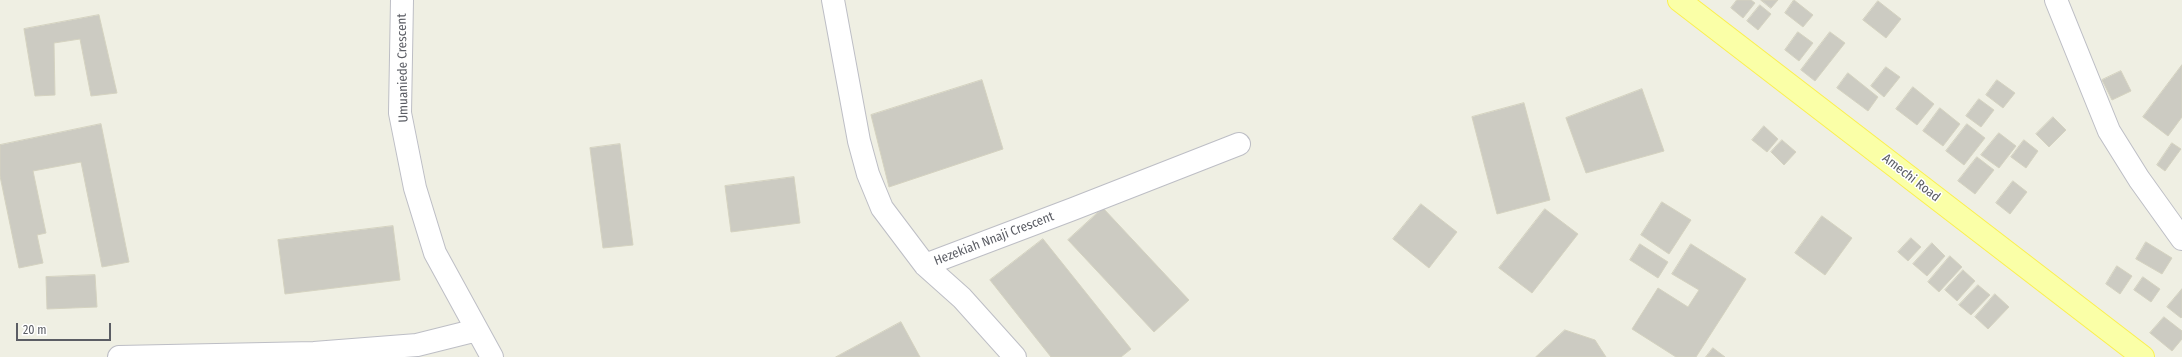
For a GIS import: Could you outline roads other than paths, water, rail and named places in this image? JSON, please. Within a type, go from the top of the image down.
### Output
[{"type":"main road","name":"Amechi Road","points":[[1679,0],[2143,357]]},
{"type":"street","name":"Umuaniede Crescent","points":[[402,0],[400,113],[414,188],[434,253],[492,357]]},
{"type":"street","name":"Hezekiah Nnaji Crescent","points":[[833,0],[859,142],[868,174],[882,208],[925,265],[1239,144]]},
{"type":"street","points":[[2056,0],[2109,131],[2139,179],[2182,239]]},
{"type":"street","points":[[925,265],[962,298],[1015,357]]},
{"type":"street","points":[[119,357],[338,351],[417,345],[477,330]]}]
